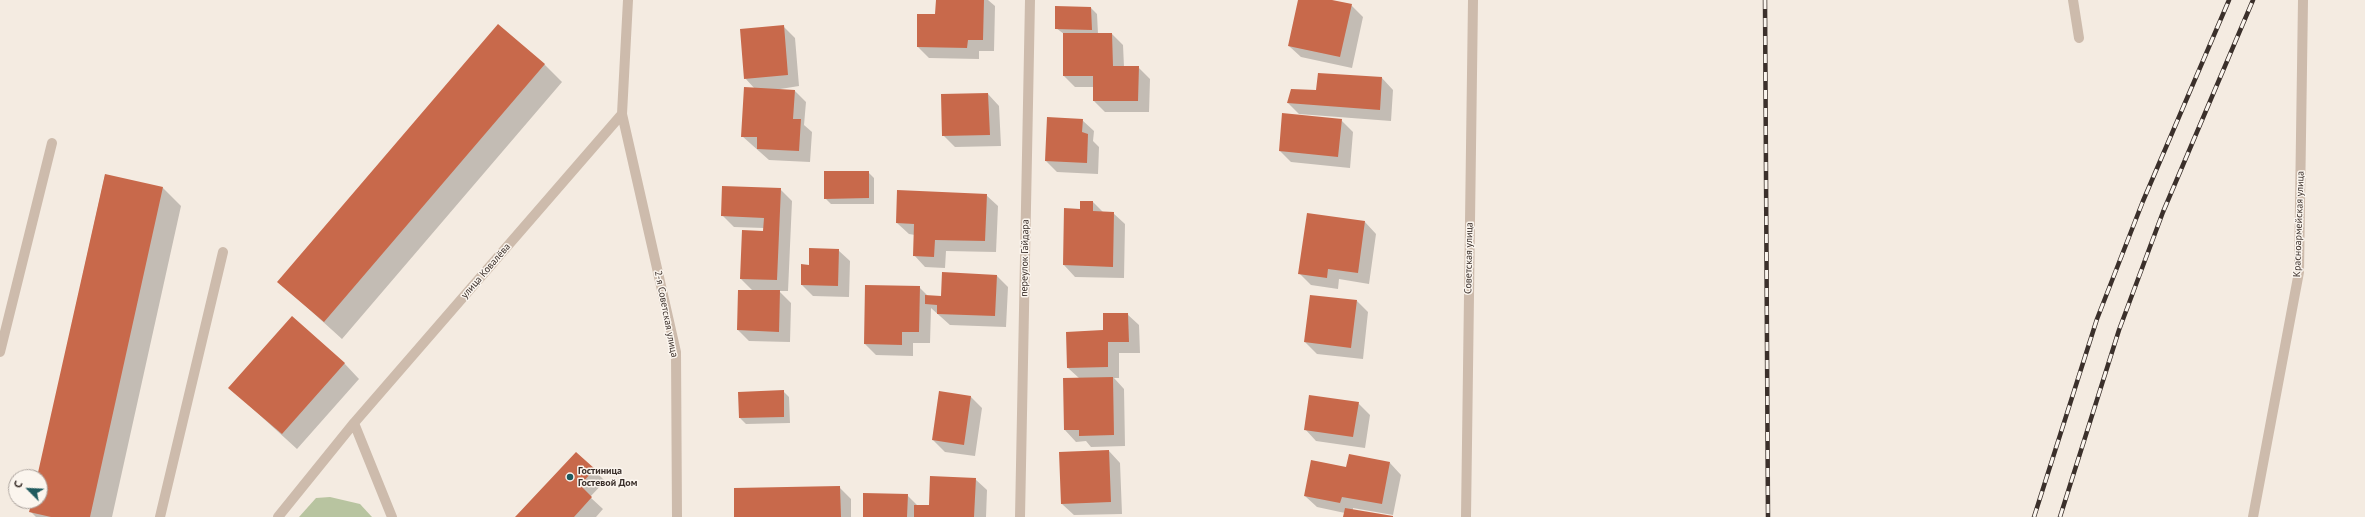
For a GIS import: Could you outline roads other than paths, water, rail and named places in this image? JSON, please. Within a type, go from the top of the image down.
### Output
[{"type":"street","points":[[622,114],[628,0]]},
{"type":"street","name":"переулок Гайдара","points":[[1020,517],[1030,0]]},
{"type":"street","name":"Советская улица","points":[[1466,517],[1473,0]]},
{"type":"street","points":[[2073,0],[2079,38]]},
{"type":"street","name":"Красноармейская улица","points":[[2254,517],[2299,272],[2303,0]]},
{"type":"street","name":"улица Ковалёва","points":[[278,517],[354,423],[622,114]]},
{"type":"street","name":"2-я Советская улица","points":[[622,114],[676,352],[677,517]]},
{"type":"street","points":[[0,352],[52,143]]},
{"type":"street","points":[[160,517],[223,252]]},
{"type":"street","points":[[354,423],[392,517]]},
{"type":"railway","points":[[1765,0],[1768,517]]},
{"type":"railway","points":[[2034,517],[2097,319],[2143,201],[2229,0]]},
{"type":"railway","points":[[2060,517],[2119,330],[2163,212],[2253,0]]},
{"type":"place","name":"Гостиница Гостевой Дом","points":[[570,477]]}]
